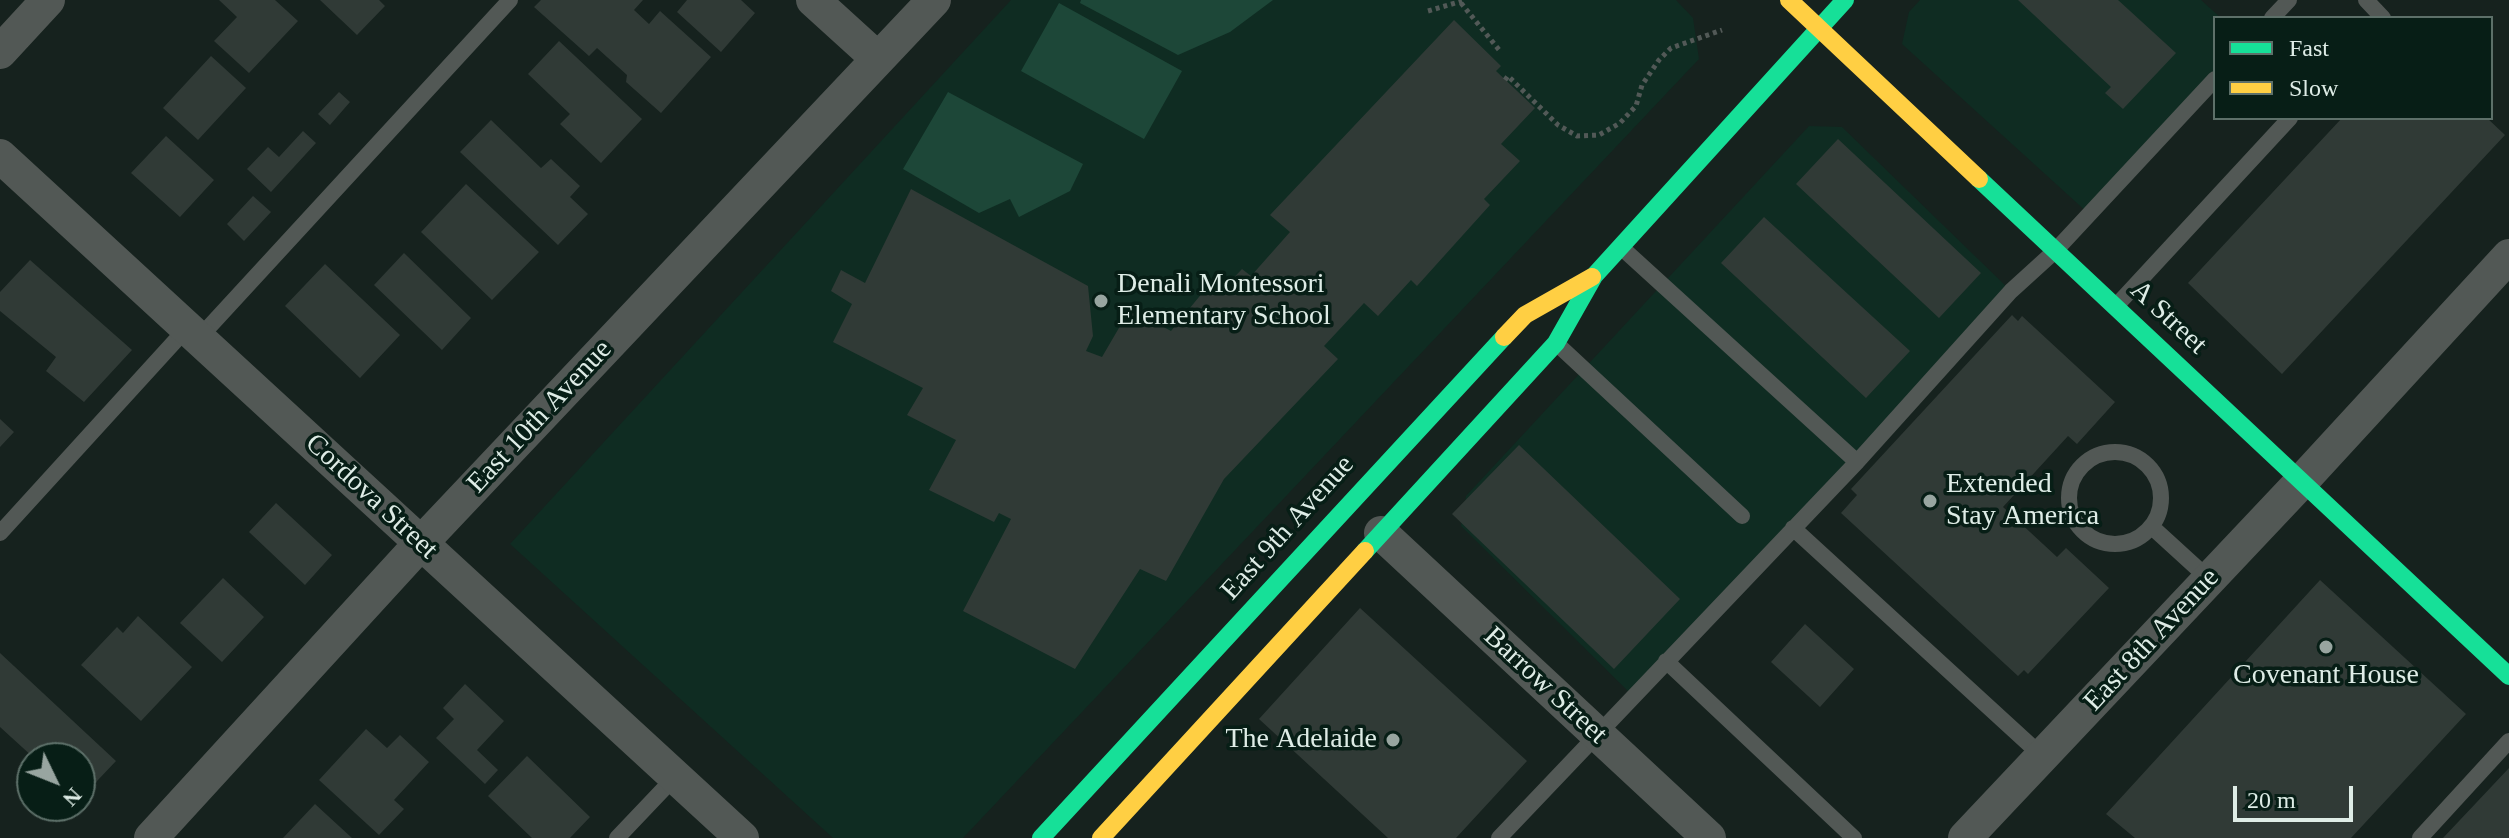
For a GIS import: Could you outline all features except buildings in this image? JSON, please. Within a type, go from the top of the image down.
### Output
[{"type":"street","points":[[0,52],[48,0]]},
{"type":"street","points":[[813,0],[878,59]]},
{"type":"street","name":"East 10th Avenue","points":[[151,838],[422,542],[934,0]]},
{"type":"street","name":"A Street","points":[[1789,0],[2509,676]]},
{"type":"street","name":"East 9th Avenue","points":[[1101,838],[1556,343],[1594,276],[1845,0]]},
{"type":"street","name":"Cordova Street","points":[[0,156],[742,838]]},
{"type":"street","name":"East 8th Avenue","points":[[1965,838],[2509,256]]},
{"type":"street","name":"East 9th Avenue","points":[[1041,838],[1525,315],[1594,276]]},
{"type":"street","name":"Barrow Street","points":[[1381,533],[1709,838]]},
{"type":"lane","points":[[0,533],[510,0]]},
{"type":"lane","points":[[2274,16],[2289,0]]},
{"type":"lane","points":[[2366,0],[2381,16]]},
{"type":"lane","points":[[1499,838],[1857,462],[2011,291],[2055,251],[2213,81]]},
{"type":"lane","points":[[2115,307],[2288,120]]},
{"type":"lane","points":[[1621,247],[1857,462]]},
{"type":"lane","points":[[1556,343],[1742,516]]},
{"type":"lane","points":[[2112,452],[2128,453],[2142,460],[2160,484],[2160,514],[2152,527],[2130,543],[2116,545],[2103,544],[2080,529],[2072,517],[2069,490],[2084,463],[2097,455],[2112,452]]},
{"type":"lane","points":[[2152,527],[2209,579]]},
{"type":"lane","points":[[1793,528],[2042,756]]},
{"type":"lane","points":[[1666,661],[1854,838]]},
{"type":"lane","points":[[2420,838],[2509,741]]},
{"type":"lane","points":[[617,838],[675,777]]},
{"type":"path","points":[[1428,11],[1462,1],[1500,51]]},
{"type":"path","points":[[1505,80],[1508,76],[1558,125],[1577,136],[1599,135],[1620,123],[1636,106],[1642,85],[1671,48],[1722,30]]},
{"type":"shaded area","name":"Denali Montessori Elementary School","points":[[1011,0],[1676,0],[1693,18],[1699,59],[963,838],[833,838],[510,544]]},
{"type":"shaded area","points":[[1081,0],[1273,0],[1230,32],[1178,55],[1080,3]]},
{"type":"shaded area","points":[[1920,0],[2201,0],[2219,16],[2213,16],[2213,81],[2089,214],[1902,44],[1909,12]]},
{"type":"shaded area","points":[[1059,3],[1182,71],[1144,139],[1021,71]]},
{"type":"shaded area","points":[[948,92],[1083,164],[1070,191],[1019,217],[1010,199],[979,213],[903,169]]},
{"type":"shaded area","points":[[1809,126],[1842,127],[2011,291],[1633,696],[1461,526],[1466,496]]},
{"type":"traffic: fast","points":[[1365,551],[1556,343],[1594,276],[1845,0]]},
{"type":"traffic: fast","points":[[1979,179],[2509,676]]},
{"type":"traffic: fast","points":[[1041,838],[1504,337]]},
{"type":"traffic: slow","points":[[1789,0],[1979,179]]},
{"type":"traffic: slow","points":[[1504,337],[1525,315],[1592,277]]},
{"type":"traffic: slow","points":[[1101,838],[1365,551]]},
{"type":"place","name":"Denali Montessori Elementary School","points":[[1101,301]]},
{"type":"place","name":"Extended Stay America","points":[[1930,501]]},
{"type":"place","name":"Covenant House","points":[[2326,647]]},
{"type":"place","name":"The Adelaide","points":[[1393,740]]}]
